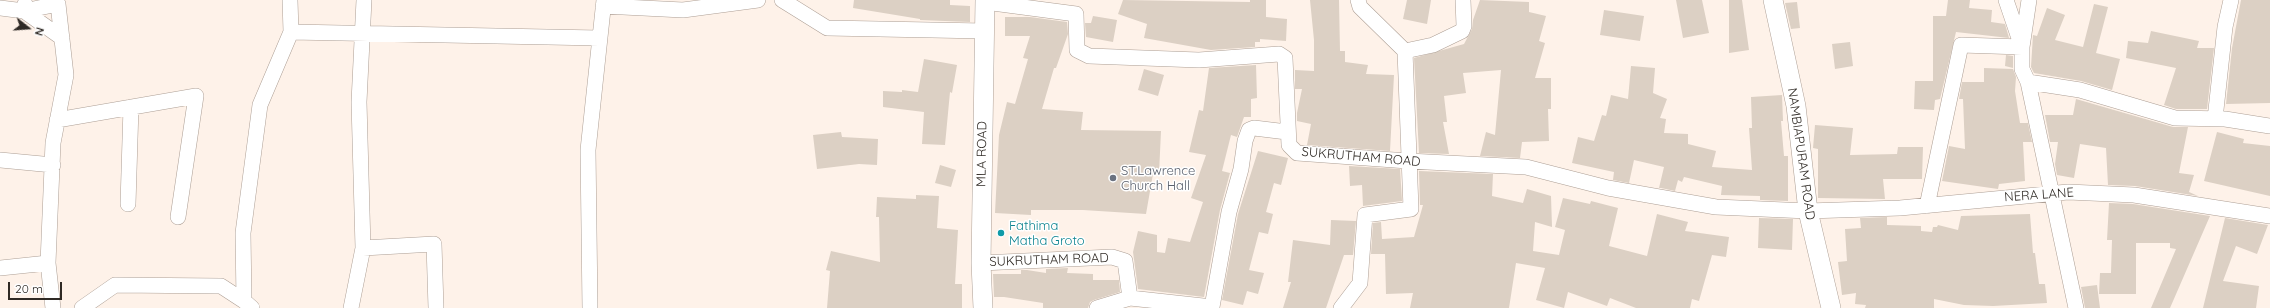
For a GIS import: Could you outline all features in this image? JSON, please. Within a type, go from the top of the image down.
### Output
[{"type":"street","points":[[248,305],[243,233],[260,105],[291,32],[290,0]]},
{"type":"street","points":[[351,308],[363,248],[359,102],[364,33],[364,0]]},
{"type":"street","points":[[590,308],[588,150],[604,3],[683,10],[758,0]]},
{"type":"street","points":[[782,0],[827,28],[984,31]]},
{"type":"street","points":[[1341,308],[1360,283],[1365,215],[1411,209],[1405,51],[1360,7],[1358,0]]},
{"type":"street","points":[[1405,51],[1433,45],[1462,31],[1464,26],[1464,0]]},
{"type":"street","name":"NAMBIAPURAM ROAD","points":[[1772,0],[1796,106],[1808,211],[1832,308]]},
{"type":"street","points":[[2006,0],[2022,47]]},
{"type":"street","points":[[2029,0],[2022,47],[2022,70],[2028,82],[2053,192],[2076,308]]},
{"type":"street","points":[[2215,119],[2225,27],[2231,0]]},
{"type":"street","points":[[985,1],[1076,14],[1077,50],[1089,56],[1199,60],[1278,54],[1285,58],[1287,132]]},
{"type":"street","name":"MLA ROAD","points":[[983,308],[981,263],[985,1]]},
{"type":"street","points":[[0,8],[25,5],[58,4],[66,75],[53,143],[48,263],[53,308]]},
{"type":"street","points":[[25,5],[62,38]]},
{"type":"street","points":[[291,32],[599,38]]},
{"type":"street","points":[[1927,206],[1961,45],[2022,47]]},
{"type":"street","points":[[2028,82],[2080,90],[2175,118],[2215,119],[2270,126]]},
{"type":"street","points":[[57,120],[196,96],[178,217]]},
{"type":"street","points":[[128,204],[131,107]]},
{"type":"street","name":"SUKRUTHAM ROAD","points":[[981,263],[1112,257],[1125,261],[1130,298],[1214,308],[1229,212],[1241,169],[1245,141],[1250,130],[1254,128],[1287,132],[1289,146],[1297,153],[1408,161],[1526,167],[1608,188],[1716,207],[1808,211]]},
{"type":"street","points":[[0,160],[53,165]]},
{"type":"street","name":"NERA LANE","points":[[1808,211],[1927,206],[2053,192],[2134,195],[2270,216]]},
{"type":"street","points":[[363,248],[434,244],[436,308]]},
{"type":"street","points":[[0,268],[48,263]]},
{"type":"street","points":[[82,308],[115,285],[221,286],[248,305]]},
{"type":"street","points":[[1097,308],[1130,298]]},
{"type":"building","points":[[854,0],[950,0],[950,5],[970,6],[970,22],[920,20],[853,8]]},
{"type":"building","points":[[1123,0],[1250,2],[1250,0],[1266,0],[1266,17],[1287,19],[1286,41],[1260,39],[1260,42],[1255,42],[1255,47],[1211,50],[1144,38],[1147,24],[1118,14]]},
{"type":"building","points":[[1310,0],[1339,0],[1340,51],[1345,51],[1345,62],[1368,65],[1366,74],[1394,75],[1390,151],[1307,145],[1311,124],[1297,121],[1297,113],[1302,89],[1295,89],[1295,70],[1314,71],[1314,40]]},
{"type":"building","points":[[1407,0],[1431,0],[1427,24],[1403,19]]},
{"type":"building","points":[[1480,0],[1529,2],[1529,12],[1546,16],[1539,41],[1545,43],[1535,78],[1551,78],[1551,109],[1548,109],[1549,141],[1522,142],[1520,158],[1480,156],[1486,132],[1495,135],[1501,70],[1463,73],[1466,93],[1444,96],[1447,122],[1443,122],[1449,154],[1419,153],[1414,58],[1464,44],[1472,29],[1473,20]]},
{"type":"building","points":[[1676,0],[1702,0],[1709,33],[1683,38]]},
{"type":"building","points":[[1729,0],[1742,0],[1749,50],[1729,53]]},
{"type":"building","points":[[1948,0],[1970,0],[1969,8],[1992,10],[1991,22],[2005,24],[2009,38],[1956,32],[1940,99],[1935,100],[1934,110],[1914,109],[1915,81],[1933,81],[1933,16],[1946,16]]},
{"type":"building","points":[[2241,0],[2270,0],[2270,103],[2226,104],[2232,48]]},
{"type":"building","points":[[1797,2],[1800,28],[1791,29],[1785,3]]},
{"type":"building","points":[[2094,4],[2108,7],[2096,53],[2120,59],[2112,90],[2081,81],[2034,73],[2031,67],[2033,35],[2037,36],[2047,8],[2065,15],[2055,40],[2083,47]]},
{"type":"building","points":[[1604,10],[1644,16],[1640,41],[1600,35]]},
{"type":"building","points":[[1093,16],[1117,20],[1113,42],[1086,37],[1085,23],[1091,23]]},
{"type":"building","points":[[1005,17],[1030,17],[1067,22],[1068,34],[1056,68],[1054,68],[1042,109],[1083,112],[1081,130],[1161,131],[1159,174],[1153,174],[1146,214],[1083,210],[1031,210],[1031,215],[995,213],[999,135],[1007,102],[1015,104],[1028,59],[1023,58],[1030,36],[1005,36]]},
{"type":"building","points":[[2151,31],[2199,41],[2197,48],[2214,48],[2207,109],[2176,109],[2164,105],[2176,68],[2126,58],[2128,41],[2148,43]]},
{"type":"building","points":[[1850,42],[1853,66],[1835,69],[1832,44]]},
{"type":"building","points":[[2006,55],[2013,56],[2013,68],[2005,66]]},
{"type":"building","points":[[924,59],[957,65],[952,93],[950,92],[945,145],[922,144],[924,112],[883,107],[883,91],[902,92],[902,90],[918,92]]},
{"type":"building","points":[[1256,65],[1257,98],[1251,99],[1251,117],[1244,117],[1237,137],[1231,135],[1222,171],[1230,173],[1220,210],[1204,297],[1138,289],[1133,252],[1138,231],[1157,235],[1157,252],[1165,253],[1168,238],[1190,242],[1203,202],[1191,198],[1206,155],[1189,152],[1199,110],[1203,111],[1209,68]]},
{"type":"building","points":[[1631,66],[1655,68],[1653,93],[1667,99],[1660,118],[1666,119],[1664,133],[1688,134],[1688,144],[1716,151],[1712,167],[1752,170],[1749,128],[1752,128],[1751,97],[1782,95],[1783,121],[1781,121],[1784,156],[1788,156],[1788,201],[1760,200],[1760,196],[1721,195],[1722,186],[1684,177],[1682,182],[1678,180],[1675,191],[1659,188],[1664,167],[1634,160],[1629,183],[1613,180],[1614,172],[1572,163],[1578,137],[1594,141],[1602,115],[1606,116],[1611,95],[1628,99]]},
{"type":"building","points":[[1984,68],[2013,69],[2016,77],[2015,91],[2020,123],[2028,123],[2032,142],[2023,142],[2025,181],[1999,184],[1998,189],[1942,181],[1949,146],[1965,149],[1963,99],[1959,99],[1962,82],[1984,82]]},
{"type":"building","points":[[1144,69],[1164,75],[1158,96],[1138,90]]},
{"type":"building","points":[[2076,99],[2173,127],[2188,127],[2179,173],[2194,175],[2189,192],[2198,196],[2135,186],[2108,185],[2106,148],[2080,144],[2074,178],[2057,175],[2055,164],[2058,142],[2050,142],[2045,115],[2073,115]]},
{"type":"building","points":[[1815,125],[1853,128],[1850,155],[1897,154],[1898,147],[1923,147],[1922,179],[1883,179],[1885,199],[1818,198],[1818,149],[1813,148]]},
{"type":"building","points":[[841,132],[842,137],[878,139],[877,165],[859,164],[817,169],[813,135]]},
{"type":"building","points":[[2217,132],[2244,139],[2243,143],[2270,146],[2270,196],[2204,181]]},
{"type":"building","points":[[1258,151],[1288,158],[1281,185],[1274,183],[1266,212],[1273,214],[1268,234],[1259,232],[1249,270],[1264,273],[1258,294],[1247,291],[1243,305],[1222,300],[1238,214]]},
{"type":"building","points":[[940,165],[956,170],[951,187],[935,183]]},
{"type":"building","points":[[1349,166],[1400,169],[1402,201],[1363,206],[1362,185],[1350,186]]},
{"type":"building","points":[[1419,171],[1493,174],[1492,196],[1523,203],[1527,189],[1551,196],[1552,227],[1535,222],[1533,251],[1559,255],[1565,230],[1555,227],[1563,198],[1590,204],[1591,201],[1618,208],[1609,246],[1647,256],[1657,214],[1688,222],[1685,231],[1729,237],[1726,257],[1712,255],[1699,301],[1692,299],[1690,308],[1636,308],[1610,298],[1607,306],[1568,292],[1564,308],[1536,300],[1545,268],[1516,263],[1509,308],[1410,308],[1413,293],[1386,294],[1385,254],[1371,254],[1373,223],[1381,222],[1382,239],[1414,237],[1423,205],[1420,205]]},
{"type":"building","points":[[916,195],[939,196],[937,228],[958,230],[955,284],[962,284],[962,308],[827,308],[830,271],[826,270],[831,251],[880,262],[879,217],[876,217],[877,197],[916,199]]},
{"type":"building","points":[[2109,203],[2133,204],[2210,216],[2170,308],[2151,308],[2176,249],[2170,248],[2170,243],[2136,243],[2136,294],[2099,294],[2100,273],[2111,273],[2112,240],[2107,240]]},
{"type":"building","points":[[2030,214],[2033,253],[2035,253],[2039,284],[2045,284],[2047,303],[1993,306],[1964,305],[1934,299],[1934,308],[1865,308],[1866,305],[1855,304],[1856,293],[1842,295],[1838,262],[1847,261],[1845,229],[1861,228],[1860,218],[1887,217],[1887,225],[1921,226],[1921,231],[1932,232],[1933,227],[1937,227],[1938,225],[1958,230],[1961,216]]},
{"type":"building","points":[[1759,218],[1793,219],[1792,250],[1758,248]]},
{"type":"building","points":[[2225,218],[2268,225],[2257,254],[2236,246],[2223,281],[2259,286],[2256,308],[2203,308]]},
{"type":"building","points":[[1331,220],[1356,221],[1353,255],[1344,255],[1326,308],[1283,308],[1291,282],[1288,282],[1293,240],[1330,245]]},
{"type":"building","points":[[1068,268],[1067,273],[1093,274],[1093,280],[1119,280],[1120,292],[1090,302],[1088,308],[1043,308],[1043,303],[1004,297],[994,297],[993,274],[1021,274],[1021,270],[1046,273],[1046,269]]},
{"type":"building","points":[[2097,285],[2100,308],[2085,308],[2081,287]]},
{"type":"place","name":"ST.Lawrence Church Hall","points":[[1113,178]]},
{"type":"place","name":"Fathima Matha Groto","points":[[1001,233]]}]
